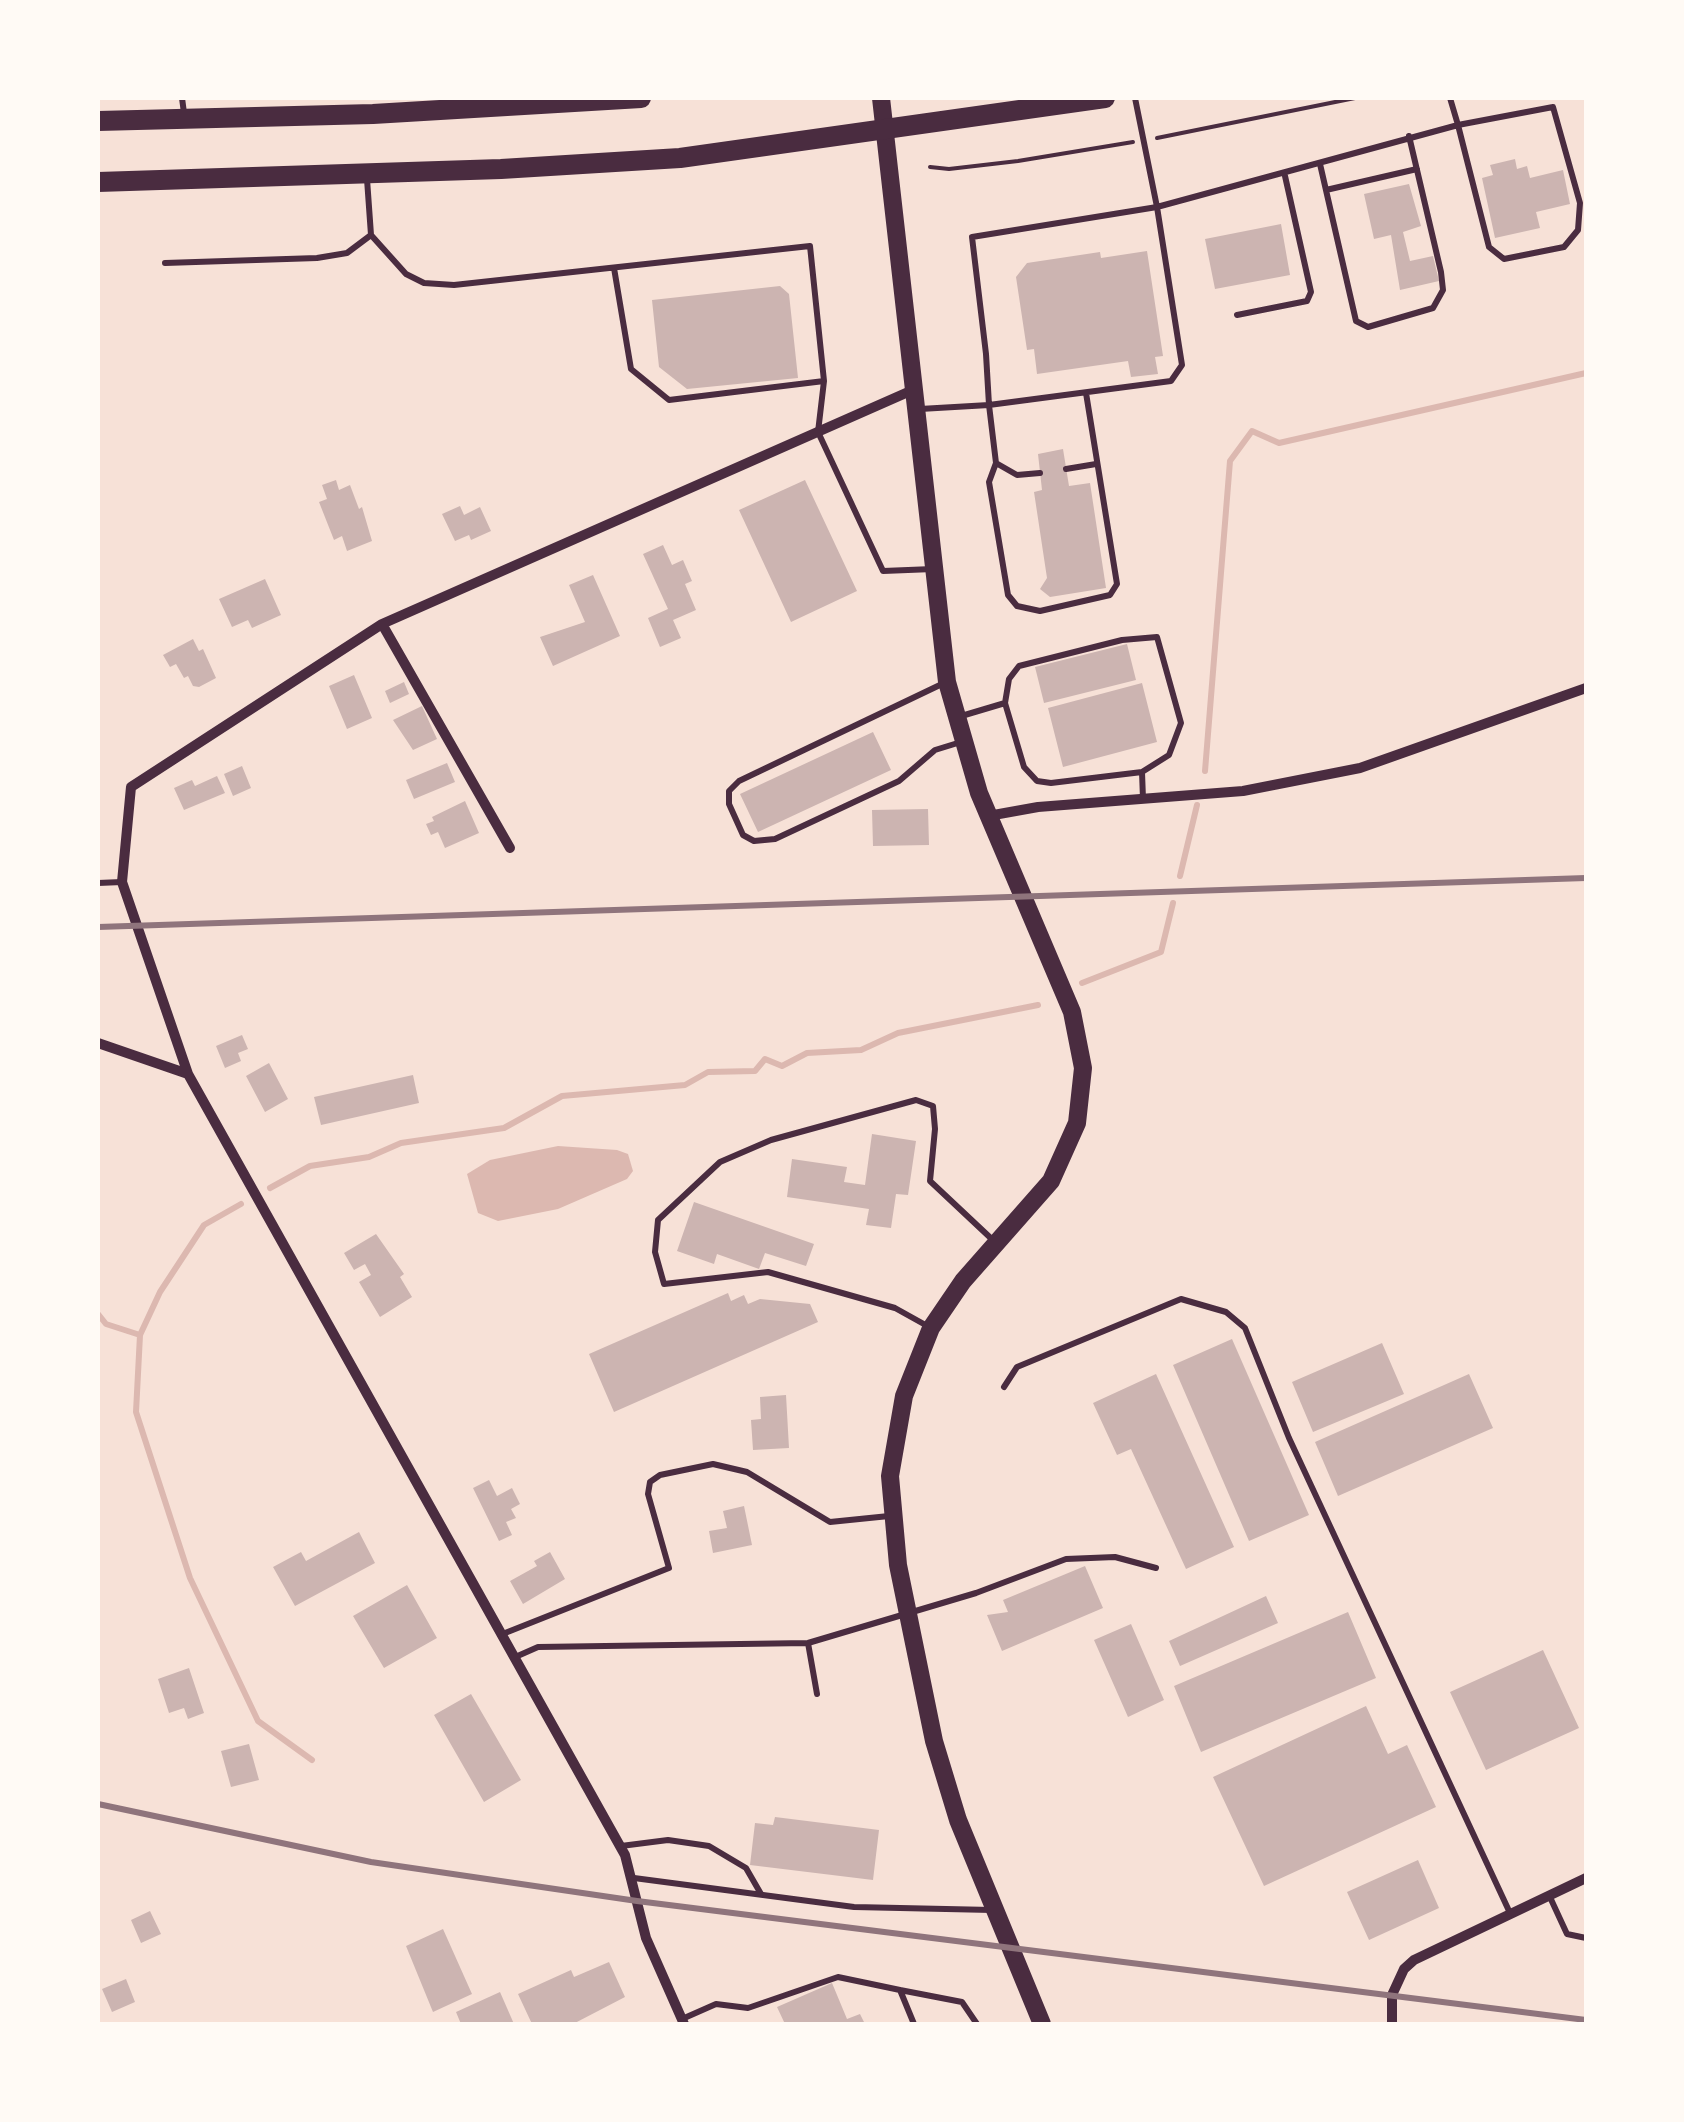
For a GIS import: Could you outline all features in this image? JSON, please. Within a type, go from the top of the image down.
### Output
[{"type":"highway","points":[[98,121],[183,108],[641,98]]},
{"type":"highway","points":[[98,186],[680,158],[1106,98]]},
{"type":"main road","points":[[881,98],[947,682],[962,742],[988,816],[1072,1012],[1083,1068],[1077,1123],[1062,1162],[1052,1181],[950,1297],[930,1328],[910,1378],[894,1437],[892,1516],[908,1616],[946,1784],[1042,2024]]},
{"type":"street","points":[[683,2022],[646,1938],[634,1878],[620,1846],[498,1635],[188,1074],[122,882],[131,787],[382,624],[916,389]]},
{"type":"street","points":[[382,624],[510,848]]},
{"type":"street","points":[[988,816],[1038,807],[1244,791],[1360,768],[1586,688]]},
{"type":"street","points":[[98,1043],[188,1074]]},
{"type":"street","points":[[1392,2024],[1392,1995],[1404,1969],[1414,1960],[1586,1878]]},
{"type":"lane","points":[[918,409],[990,406],[1171,382],[1182,365],[1158,208],[1135,98]]},
{"type":"lane","points":[[1086,393],[1117,584],[1110,595],[1040,611],[1017,606],[1008,596],[989,482],[996,463],[972,237],[1158,208],[1285,176],[1409,136],[1458,125],[1554,107],[1580,203],[1578,230],[1564,248],[1504,259],[1489,247],[1458,125],[1450,98]]},
{"type":"lane","points":[[1320,164],[1356,320],[1368,327],[1434,308],[1443,290],[1409,136]]},
{"type":"lane","points":[[1326,190],[1417,170]]},
{"type":"lane","points":[[367,173],[371,235],[406,274],[424,283],[454,285],[810,246],[824,381],[818,432],[883,571],[935,569]]},
{"type":"lane","points":[[1237,315],[1307,302],[1311,292],[1285,176]]},
{"type":"lane","points":[[165,263],[317,258],[347,253],[371,235]]},
{"type":"lane","points":[[614,268],[630,369],[669,400],[824,381]]},
{"type":"lane","points":[[996,463],[1017,475],[1040,472]]},
{"type":"lane","points":[[1066,468],[1096,464]]},
{"type":"lane","points":[[1158,638],[1180,723],[1169,756],[1142,772],[1051,783],[1037,780],[1024,767],[1005,703],[1009,679],[1019,666],[1122,640],[1158,638]]},
{"type":"lane","points":[[947,682],[738,780],[729,791],[729,804],[742,835],[754,840],[776,839],[900,781],[935,750],[962,742]]},
{"type":"lane","points":[[956,718],[1005,703]]},
{"type":"lane","points":[[1142,772],[1143,800]]},
{"type":"lane","points":[[98,883],[122,882]]},
{"type":"lane","points":[[930,1328],[895,1308],[768,1272],[664,1284],[655,1252],[658,1220],[720,1162],[771,1140],[916,1100],[932,1106],[935,1129],[930,1181],[996,1244]]},
{"type":"lane","points":[[1004,1387],[1017,1367],[1181,1299],[1226,1312],[1245,1328],[1297,1456],[1510,1913]]},
{"type":"lane","points":[[498,1635],[669,1568],[648,1494],[650,1482],[660,1475],[712,1464],[746,1472],[830,1522],[892,1516]]},
{"type":"lane","points":[[512,1658],[538,1647],[808,1643],[908,1616],[1066,1558],[1115,1557],[1156,1568]]},
{"type":"lane","points":[[808,1643],[816,1694]]},
{"type":"lane","points":[[620,1846],[668,1840],[709,1846],[746,1868],[762,1895]]},
{"type":"lane","points":[[634,1878],[854,1907],[994,1910]]},
{"type":"lane","points":[[1548,1895],[1567,1934],[1586,1938]]},
{"type":"lane","points":[[683,2022],[716,2004],[748,2008],[838,1977],[962,2002],[977,2024]]},
{"type":"lane","points":[[900,1990],[914,2024]]},
{"type":"shaded area","points":[[558,1146],[617,1150],[628,1154],[633,1171],[627,1179],[558,1209],[498,1221],[478,1213],[467,1174],[490,1160]]},
{"type":"building","points":[[1515,159],[1517,169],[1527,166],[1530,178],[1563,170],[1570,204],[1536,212],[1540,228],[1495,238],[1482,178],[1493,175],[1490,165]]},
{"type":"building","points":[[1409,184],[1421,226],[1403,232],[1410,261],[1433,256],[1439,281],[1400,290],[1391,235],[1374,239],[1364,194]]},
{"type":"building","points":[[1281,224],[1290,275],[1215,289],[1205,239]]},
{"type":"building","points":[[1147,251],[1163,356],[1155,357],[1158,374],[1131,377],[1128,361],[1037,374],[1034,349],[1027,350],[1016,277],[1027,263],[1100,252],[1101,258]]},
{"type":"building","points":[[780,286],[789,294],[798,378],[687,389],[659,367],[652,300]]},
{"type":"building","points":[[1063,449],[1069,486],[1090,483],[1106,588],[1050,597],[1040,589],[1047,578],[1034,492],[1042,490],[1038,454]]},
{"type":"building","points":[[336,480],[339,490],[350,485],[359,509],[362,507],[372,541],[347,551],[342,536],[334,540],[319,502],[327,499],[322,485]]},
{"type":"building","points":[[805,480],[857,591],[791,622],[739,510]]},
{"type":"building","points":[[460,506],[464,515],[480,507],[491,531],[471,540],[469,535],[455,541],[442,514]]},
{"type":"building","points":[[663,545],[672,565],[683,560],[692,581],[685,584],[696,610],[673,620],[681,638],[660,647],[648,618],[668,609],[643,554]]},
{"type":"building","points":[[593,575],[620,636],[553,666],[540,637],[585,622],[569,585]]},
{"type":"building","points":[[265,579],[281,615],[252,628],[248,620],[232,627],[219,599]]},
{"type":"building","points":[[193,639],[199,651],[203,649],[216,678],[199,687],[193,686],[188,676],[184,678],[176,664],[170,667],[163,655]]},
{"type":"building","points":[[1127,644],[1136,680],[1044,703],[1035,667]]},
{"type":"building","points":[[354,675],[372,718],[347,729],[329,686]]},
{"type":"building","points":[[404,682],[409,694],[390,703],[385,691]]},
{"type":"building","points":[[1142,683],[1157,742],[1063,767],[1048,708]]},
{"type":"building","points":[[422,706],[437,739],[413,750],[393,720]]},
{"type":"building","points":[[873,732],[891,770],[758,832],[740,794]]},
{"type":"building","points":[[447,763],[455,782],[414,799],[406,780]]},
{"type":"building","points":[[242,766],[251,788],[233,796],[224,774]]},
{"type":"building","points":[[217,776],[225,793],[184,810],[174,788],[192,780],[195,786]]},
{"type":"building","points":[[465,801],[479,833],[445,848],[438,832],[431,835],[426,824]]},
{"type":"building","points":[[928,809],[929,845],[873,846],[872,810]]},
{"type":"building","points":[[242,1035],[248,1049],[238,1053],[241,1061],[225,1068],[216,1046]]},
{"type":"building","points":[[269,1063],[288,1099],[265,1112],[246,1076]]},
{"type":"building","points":[[413,1075],[419,1103],[321,1125],[314,1097]]},
{"type":"building","points":[[872,1134],[916,1141],[908,1195],[896,1194],[891,1228],[866,1225],[869,1209],[787,1197],[792,1159],[847,1167],[844,1182],[865,1185]]},
{"type":"building","points":[[694,1202],[814,1244],[806,1266],[765,1253],[759,1269],[717,1254],[714,1264],[677,1251]]},
{"type":"building","points":[[376,1234],[404,1274],[400,1277],[412,1297],[380,1317],[359,1282],[371,1275],[365,1264],[354,1270],[344,1253]]},
{"type":"building","points":[[728,1293],[731,1301],[744,1295],[748,1304],[760,1299],[810,1304],[818,1322],[614,1412],[589,1354]]},
{"type":"building","points":[[1232,1339],[1309,1515],[1249,1541],[1173,1365]]},
{"type":"building","points":[[1382,1343],[1404,1394],[1313,1432],[1292,1382]]},
{"type":"building","points":[[1156,1374],[1234,1547],[1186,1569],[1131,1449],[1117,1455],[1093,1403]]},
{"type":"building","points":[[1469,1374],[1493,1428],[1338,1496],[1315,1442]]},
{"type":"building","points":[[786,1395],[789,1448],[753,1450],[751,1420],[761,1419],[760,1397]]},
{"type":"building","points":[[489,1480],[497,1496],[512,1488],[520,1504],[511,1509],[516,1518],[506,1522],[512,1535],[499,1541],[473,1488]]},
{"type":"building","points":[[744,1506],[752,1545],[713,1553],[709,1531],[727,1528],[723,1511]]},
{"type":"building","points":[[359,1532],[375,1563],[295,1606],[273,1567],[301,1552],[306,1561]]},
{"type":"building","points":[[550,1552],[565,1579],[523,1604],[510,1581],[537,1566],[534,1561]]},
{"type":"building","points":[[1085,1566],[1103,1608],[1002,1651],[987,1615],[1008,1612],[1003,1600]]},
{"type":"building","points":[[407,1585],[437,1638],[384,1668],[353,1616]]},
{"type":"building","points":[[1266,1596],[1278,1623],[1180,1666],[1169,1641]]},
{"type":"building","points":[[1348,1612],[1376,1678],[1201,1752],[1174,1686]]},
{"type":"building","points":[[1131,1624],[1164,1700],[1128,1717],[1094,1640]]},
{"type":"building","points":[[1543,1650],[1579,1728],[1486,1770],[1450,1692]]},
{"type":"building","points":[[189,1668],[204,1713],[188,1719],[184,1708],[169,1713],[158,1679]]},
{"type":"building","points":[[471,1694],[521,1780],[484,1802],[434,1715]]},
{"type":"building","points":[[1366,1706],[1388,1754],[1407,1745],[1436,1807],[1264,1886],[1213,1777]]},
{"type":"building","points":[[249,1744],[259,1780],[231,1787],[221,1751]]},
{"type":"building","points":[[775,1817],[879,1830],[873,1880],[750,1865],[755,1823],[773,1825]]},
{"type":"building","points":[[1418,1860],[1439,1908],[1369,1940],[1347,1892]]},
{"type":"building","points":[[150,1911],[161,1934],[141,1943],[131,1920]]},
{"type":"building","points":[[443,1929],[472,1994],[433,2012],[406,1946]]},
{"type":"building","points":[[609,1962],[625,1997],[573,2024],[532,2024],[518,1994],[571,1970],[574,1977]]},
{"type":"building","points":[[126,1979],[135,2002],[112,2012],[102,1989]]},
{"type":"building","points":[[832,1983],[847,2019],[860,2014],[865,2024],[785,2024],[777,2007]]},
{"type":"building","points":[[500,1992],[514,2024],[461,2024],[456,2012]]},
{"type":"waterway","points":[[1205,771],[1230,461],[1252,431],[1279,443],[1586,373]]},
{"type":"waterway","points":[[1180,876],[1197,805]]},
{"type":"waterway","points":[[1082,983],[1161,952],[1173,903]]},
{"type":"waterway","points":[[270,1188],[310,1166],[369,1157],[401,1143],[504,1128],[562,1096],[685,1085],[708,1072],[755,1071],[765,1059],[782,1066],[807,1053],[861,1050],[898,1033],[1038,1005]]},
{"type":"waterway","points":[[241,1204],[204,1225],[160,1292],[140,1335],[136,1412],[190,1578],[258,1721],[312,1760]]},
{"type":"waterway","points":[[98,1314],[106,1324],[140,1335]]},
{"type":"railway","points":[[98,927],[1586,878]]},
{"type":"railway","points":[[98,1804],[371,1862],[637,1901],[1586,2020]]}]
